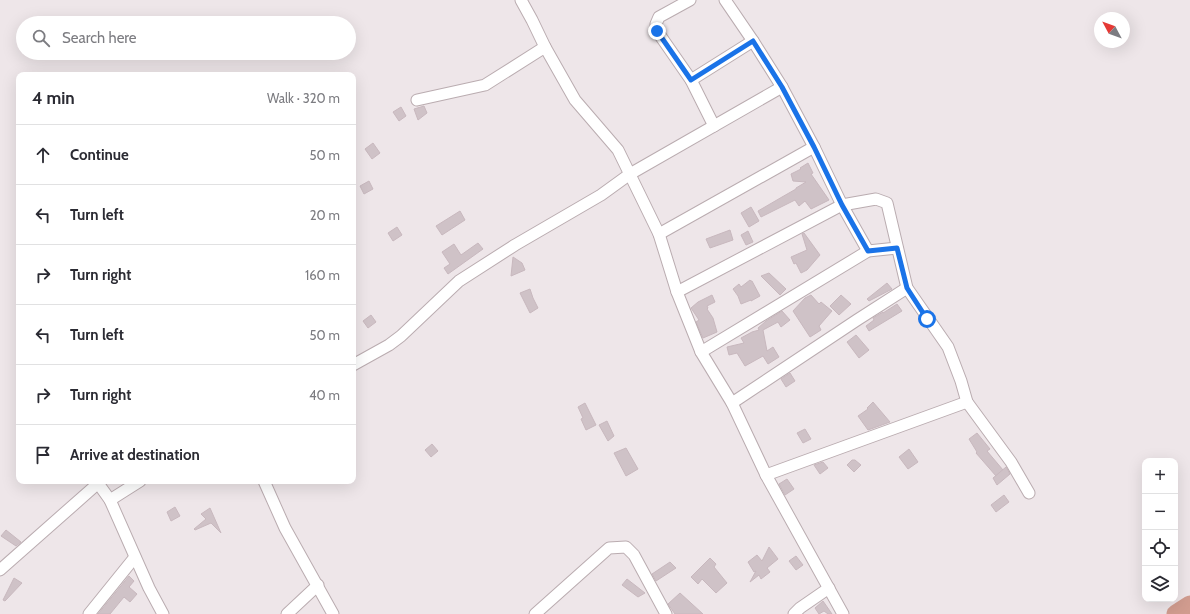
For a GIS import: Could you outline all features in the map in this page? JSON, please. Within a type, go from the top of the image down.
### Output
[{"type":"street","points":[[521,0],[545,47],[575,100],[618,150],[659,234],[677,292],[701,352],[732,403],[766,475],[843,614]]},
{"type":"street","points":[[690,0],[659,17],[656,24],[657,31],[691,80],[714,126]]},
{"type":"street","points":[[725,0],[782,87],[814,147],[842,205],[868,251]]},
{"type":"street","points":[[691,80],[753,41]]},
{"type":"street","points":[[417,100],[485,85],[545,47]]},
{"type":"street","points":[[356,363],[389,345],[401,336],[459,281],[515,245],[601,195],[630,174],[782,87]]},
{"type":"street","points":[[659,234],[814,147]]},
{"type":"street","points":[[677,292],[842,205],[876,199],[887,203],[907,288],[948,347],[967,402],[1011,462],[1029,493]]},
{"type":"street","points":[[701,352],[868,251],[897,248]]},
{"type":"street","points":[[732,403],[907,288]]},
{"type":"street","points":[[766,475],[967,402]]},
{"type":"street","points":[[110,500],[135,484]]},
{"type":"street","points":[[265,484],[285,528],[333,614]]},
{"type":"street","points":[[0,570],[95,486],[100,486],[110,500],[149,588],[163,614]]},
{"type":"street","points":[[535,614],[609,548],[626,547],[634,555],[666,614]]},
{"type":"street","points":[[89,614],[135,557]]},
{"type":"street","points":[[287,614],[318,585]]},
{"type":"street","points":[[794,614],[800,608],[829,588]]},
{"type":"building","points":[[424,106],[427,113],[418,120],[414,109]]},
{"type":"building","points":[[401,107],[406,116],[399,121],[393,112]]},
{"type":"building","points":[[373,143],[380,153],[372,159],[365,149]]},
{"type":"building","points":[[808,163],[813,173],[811,174],[829,200],[811,209],[805,201],[799,206],[795,200],[761,217],[758,211],[806,182],[793,181],[791,174],[801,169],[800,168]]},
{"type":"building","points":[[369,181],[373,189],[364,194],[360,186]]},
{"type":"building","points":[[751,207],[759,221],[749,227],[741,213]]},
{"type":"building","points":[[460,211],[465,220],[442,235],[436,226]]},
{"type":"building","points":[[397,227],[402,235],[393,241],[388,233]]},
{"type":"building","points":[[730,230],[733,240],[710,248],[706,239]]},
{"type":"building","points":[[748,231],[753,242],[746,245],[741,235]]},
{"type":"building","points":[[804,233],[820,255],[807,270],[801,273],[791,257],[807,250],[802,234]]},
{"type":"building","points":[[478,243],[483,249],[448,274],[444,268],[450,264],[442,252],[454,244],[461,255]]},
{"type":"building","points":[[513,257],[522,263],[525,270],[511,276]]},
{"type":"building","points":[[769,273],[786,289],[780,295],[761,276]]},
{"type":"building","points":[[750,280],[760,296],[741,304],[733,289],[739,284],[741,287]]},
{"type":"building","points":[[887,283],[892,289],[869,301],[867,299]]},
{"type":"building","points":[[530,289],[538,308],[530,313],[520,293]]},
{"type":"building","points":[[712,295],[715,302],[707,306],[707,309],[713,318],[717,332],[703,338],[696,322],[699,320],[691,308],[698,302]]},
{"type":"building","points":[[811,295],[819,304],[821,302],[832,311],[819,326],[821,330],[810,337],[793,311],[805,298]]},
{"type":"building","points":[[841,295],[851,304],[839,315],[830,306]]},
{"type":"building","points":[[897,304],[902,311],[869,331],[866,326],[874,320],[873,318]]},
{"type":"building","points":[[782,311],[790,320],[781,327],[778,322],[763,330],[767,351],[773,347],[779,357],[768,364],[763,356],[745,366],[737,353],[729,355],[727,347],[744,343],[741,338],[759,330],[758,328],[766,321]]},
{"type":"building","points":[[371,315],[376,322],[368,328],[363,321]]},
{"type":"building","points":[[856,335],[869,350],[859,358],[847,342]]},
{"type":"building","points":[[790,373],[795,381],[786,387],[781,379]]},
{"type":"building","points":[[873,402],[890,422],[868,430],[858,416],[868,409],[867,408]]},
{"type":"building","points":[[585,403],[596,425],[586,430],[578,407]]},
{"type":"building","points":[[607,421],[614,436],[608,441],[599,425]]},
{"type":"building","points":[[805,429],[811,439],[803,443],[797,433]]},
{"type":"building","points":[[977,433],[990,449],[987,451],[1003,470],[996,476],[976,453],[977,452],[969,439]]},
{"type":"building","points":[[432,444],[438,451],[431,457],[425,450]]},
{"type":"building","points":[[626,448],[638,469],[626,476],[614,453]]},
{"type":"building","points":[[909,449],[918,462],[908,469],[899,457]]},
{"type":"building","points":[[852,460],[855,460],[861,465],[854,472],[847,465]]},
{"type":"building","points":[[823,462],[828,468],[820,474],[814,465]]},
{"type":"building","points":[[1006,467],[1010,474],[997,485],[993,478]]},
{"type":"building","points":[[787,479],[794,489],[785,495],[779,484]]},
{"type":"building","points":[[1004,495],[1009,502],[996,512],[991,505]]},
{"type":"building","points":[[175,507],[180,516],[171,521],[167,512]]},
{"type":"building","points":[[210,508],[221,533],[211,523],[195,530],[194,529],[206,519],[201,514]]},
{"type":"building","points":[[6,530],[21,542],[16,546],[1,536]]},
{"type":"building","points":[[769,547],[778,559],[767,568],[770,572],[761,579],[759,575],[750,582],[756,571],[754,572],[748,562],[757,555],[762,561]]},
{"type":"building","points":[[796,556],[803,565],[796,570],[789,561]]},
{"type":"building","points":[[710,558],[716,564],[714,567],[727,583],[716,593],[702,579],[698,584],[691,577]]},
{"type":"building","points":[[670,562],[676,568],[656,581],[652,574]]},
{"type":"building","points":[[129,576],[134,581],[129,587],[137,594],[130,602],[124,597],[110,614],[98,614]]},
{"type":"building","points":[[14,578],[22,583],[5,601],[3,600]]},
{"type":"building","points":[[627,579],[645,593],[638,597],[622,585]]},
{"type":"building","points":[[680,593],[703,614],[675,614],[668,604]]},
{"type":"building","points":[[823,601],[832,614],[828,614],[824,611],[819,614],[815,608]]},
{"type":"waterway","points":[[1176,614],[1190,605]]},
{"type":"route","points":[[657,31],[691,80],[753,41],[782,87],[814,147],[842,205],[868,251],[897,248],[907,288],[927,319]]}]
